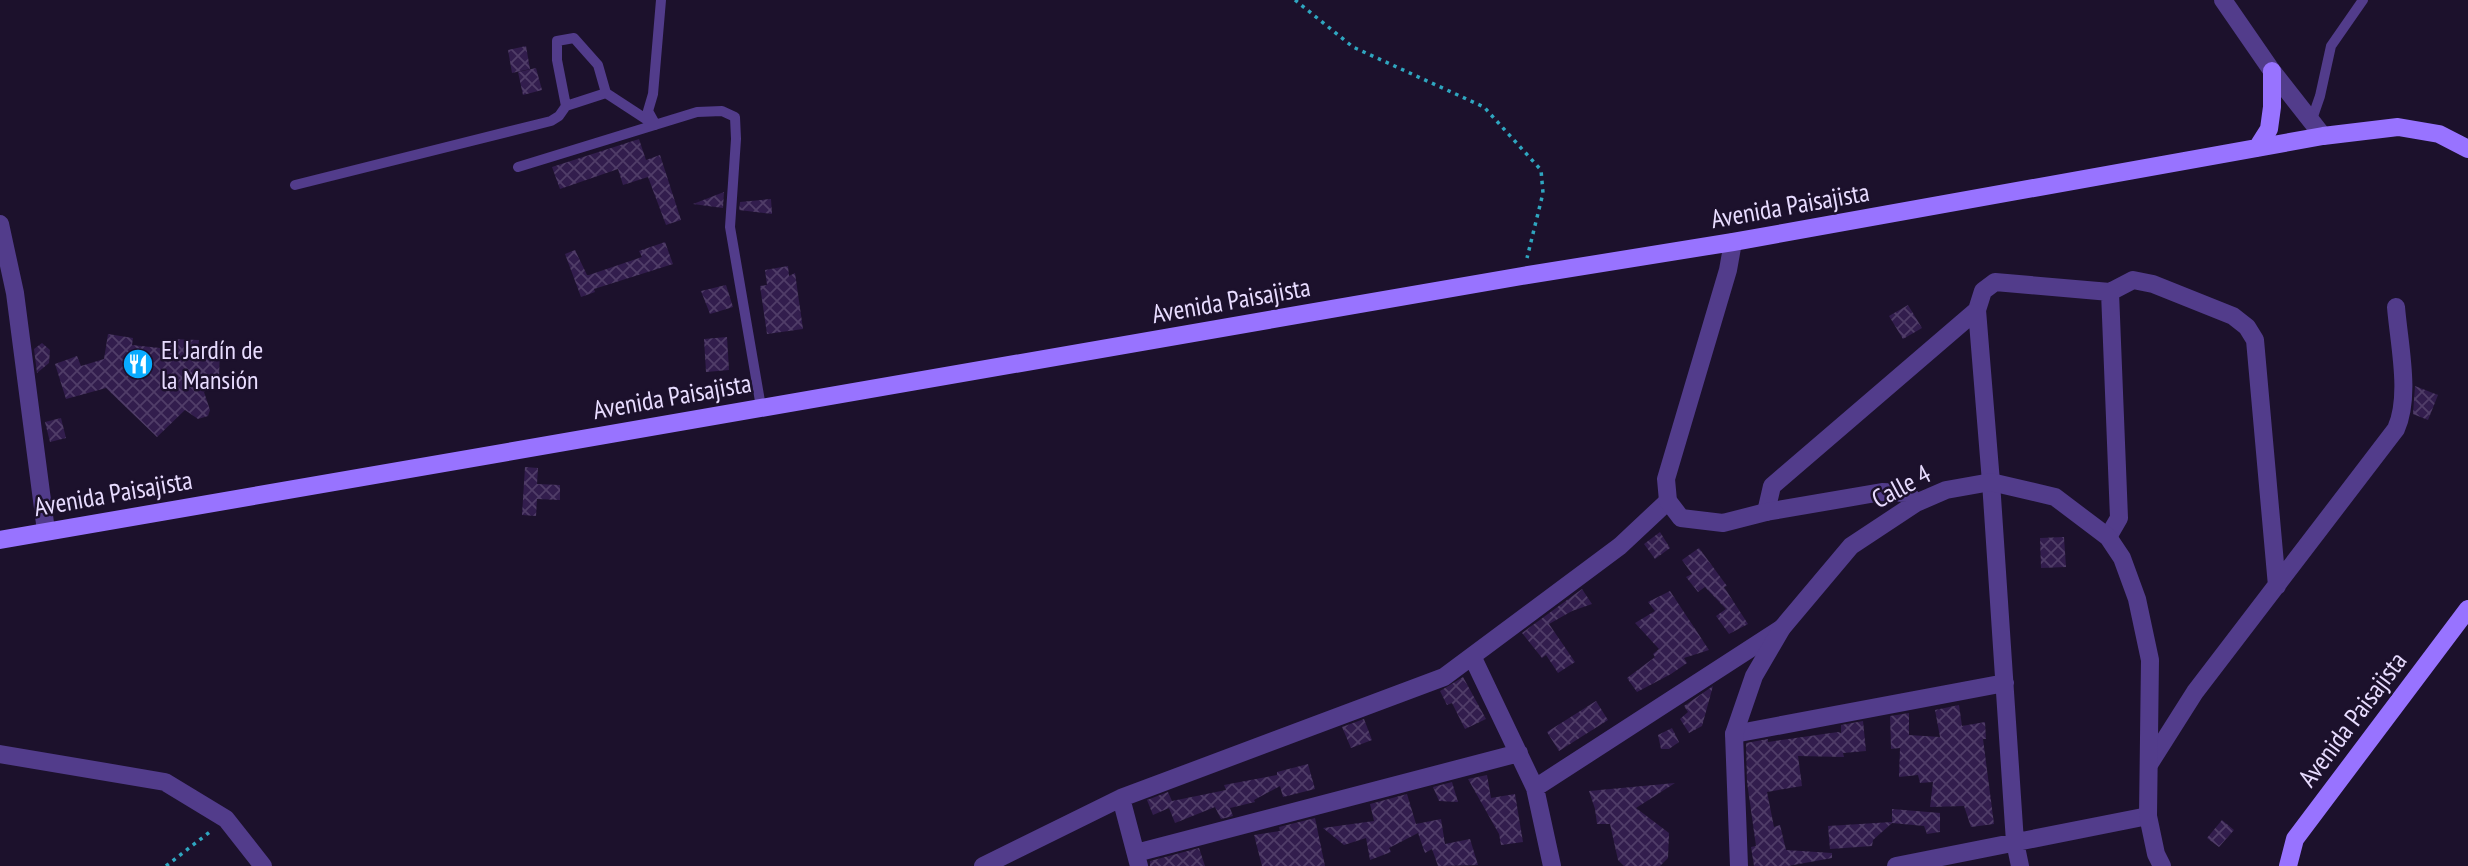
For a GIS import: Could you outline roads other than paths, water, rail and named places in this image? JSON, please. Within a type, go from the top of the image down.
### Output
[{"type":"main road","points":[[2258,148],[2269,129],[2272,71]]},
{"type":"main road","name":"Avenida Paisajista","points":[[0,540],[1522,276],[1733,242],[2258,148],[2317,129],[2398,127],[2439,134],[2468,149]]},
{"type":"main road","name":"Avenida Paisajista","points":[[2288,866],[2295,839],[2468,608]]},
{"type":"street","points":[[2223,0],[2272,71],[2317,129]]},
{"type":"street","points":[[0,224],[15,293],[46,531]]},
{"type":"street","points":[[1733,242],[1728,270],[1666,479],[1668,501],[1681,518],[1723,523],[1766,512],[1882,492],[1907,493],[1916,503]]},
{"type":"street","points":[[2020,866],[2015,842],[1991,482],[1976,310],[1983,291],[1995,282],[2110,292],[2133,281],[2154,284],[2233,316],[2247,327],[2255,340],[2277,586]]},
{"type":"street","points":[[2108,537],[2119,518],[2110,292]]},
{"type":"street","points":[[2150,763],[2195,692],[2396,429],[2402,415],[2403,399],[2396,307]]},
{"type":"street","points":[[1766,512],[1772,486],[1976,310]]},
{"type":"street","name":"Calle 4","points":[[1739,866],[1734,734],[1754,676],[1782,628],[1851,546],[1916,503],[1946,490],[1991,482],[2055,497],[2108,537],[2122,558],[2137,599],[2150,660],[2148,816],[2156,854],[2162,866]]},
{"type":"street","points":[[983,866],[1121,798],[1444,677],[1620,546],[1668,501]]},
{"type":"street","points":[[1535,788],[1782,628]]},
{"type":"street","points":[[1472,656],[1535,788],[1552,866]]},
{"type":"street","points":[[1734,734],[2004,683]]},
{"type":"street","points":[[1121,798],[1137,859],[1519,752]]},
{"type":"street","points":[[0,754],[165,782],[226,819],[263,866]]},
{"type":"street","points":[[1896,866],[2148,816]]},
{"type":"lane","points":[[655,125],[648,111],[653,94],[661,0]]},
{"type":"lane","points":[[2317,129],[2320,96],[2331,46],[2363,0]]},
{"type":"lane","points":[[566,106],[556,60],[557,41],[574,38],[598,65],[606,93],[655,125]]},
{"type":"lane","points":[[295,185],[551,121],[559,116],[566,106],[606,93]]},
{"type":"lane","points":[[518,167],[697,112],[722,111],[735,117],[730,227],[761,407]]},
{"type":"place","name":"El Jardín de la Mansión","points":[[138,364]]}]
